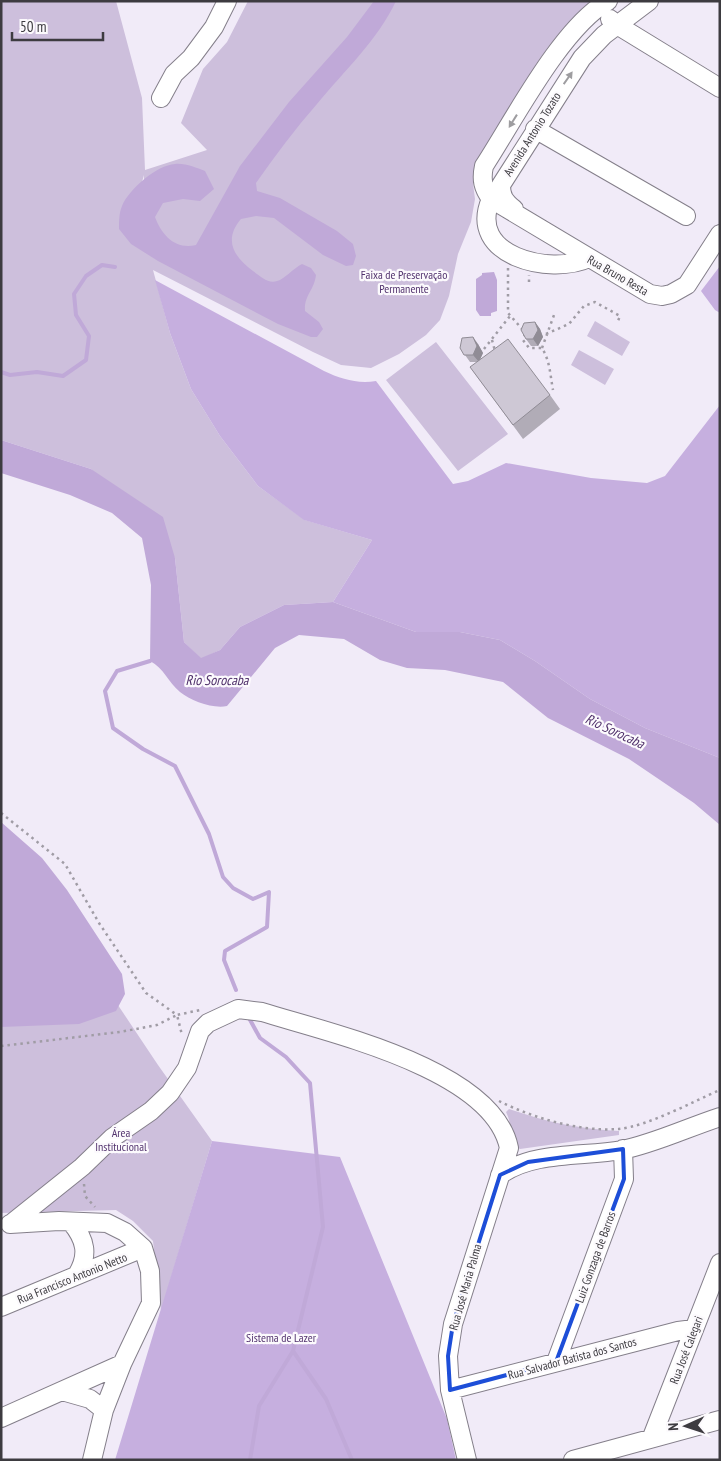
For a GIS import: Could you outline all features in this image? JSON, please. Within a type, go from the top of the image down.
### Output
[{"type":"street","points":[[161,98],[174,74],[191,58],[214,28],[226,1]]},
{"type":"street","name":"Avenida Antonio Tozato","points":[[526,219],[505,201],[501,194],[501,185],[535,128],[582,58],[604,35],[649,1]]},
{"type":"street","name":"Avenida Antonio Tozato","points":[[491,200],[483,184],[484,166],[563,45],[585,19],[603,4],[616,25]]},
{"type":"street","points":[[616,25],[720,88]]},
{"type":"street","points":[[535,128],[686,216]]},
{"type":"street","points":[[526,219],[491,200],[487,212],[488,224],[494,240],[505,252],[533,264],[560,265],[581,262],[589,258]]},
{"type":"street","name":"Rua Bruno Resta","points":[[526,219],[650,294],[662,296],[671,294],[687,285],[720,234]]},
{"type":"street","name":"Rua José Maria Palma","points":[[7,1224],[82,1167],[112,1138],[151,1111],[170,1093],[187,1068],[200,1031],[208,1023],[238,1009],[262,1012],[413,1060],[470,1094],[500,1123],[507,1136],[509,1148],[453,1324],[448,1356],[450,1390],[467,1460]]},
{"type":"street","points":[[500,1175],[512,1166],[528,1162],[623,1150],[720,1116]]},
{"type":"street","name":"Luiz Gonzaga de Barros","points":[[556,1362],[624,1178],[623,1150]]},
{"type":"street","points":[[71,1222],[80,1232],[84,1248],[85,1262],[77,1275]]},
{"type":"street","points":[[7,1224],[107,1223],[125,1232],[143,1248],[150,1271],[151,1302],[122,1364],[104,1410],[92,1460]]},
{"type":"street","name":"Rua Francisco Antonio Netto","points":[[1,1307],[143,1248]]},
{"type":"street","name":"Rua José Calegari","points":[[652,1437],[720,1263]]},
{"type":"street","name":"Rua Salvador Batista dos Santos","points":[[450,1390],[678,1331],[694,1329]]},
{"type":"street","points":[[1,1418],[122,1364]]},
{"type":"street","points":[[62,1391],[90,1399],[104,1410]]},
{"type":"street","points":[[573,1460],[720,1420]]},
{"type":"path","points":[[506,264],[509,274],[508,313],[525,332],[524,340],[529,348],[542,348]]},
{"type":"path","points":[[546,334],[569,324],[584,306],[595,302],[620,316],[618,321]]},
{"type":"path","points":[[553,390],[550,362],[542,348],[554,315]]},
{"type":"path","points":[[484,349],[510,316]]},
{"type":"path","points":[[492,340],[495,355]]},
{"type":"path","points":[[1,813],[65,864],[99,923],[125,960]]},
{"type":"path","points":[[1,1046],[120,1032],[157,1025],[177,1015]]},
{"type":"path","points":[[82,1167],[86,1196],[107,1223]]},
{"type":"highlighted area","points":[[623,1149],[624,1179],[556,1362],[450,1390],[448,1356],[453,1324],[500,1175],[528,1162]]},
{"type":"green space","name":"Faixa de Preservação Permanente","points":[[1,1],[116,1],[142,98],[145,170],[207,150],[181,123],[203,69],[227,42],[248,1],[591,1],[573,18],[542,56],[477,164],[473,184],[475,199],[471,222],[458,254],[449,296],[440,320],[426,335],[399,354],[371,368],[341,365],[153,270],[170,333],[191,389],[220,436],[258,486],[305,520],[372,540],[333,602],[284,605],[240,627],[220,650],[201,659],[184,642],[175,558],[91,469],[1,440]],"holes":[[[144,175],[144,223],[123,205],[142,182]]]},
{"type":"green space","points":[[720,266],[720,313],[715,310],[701,291]]},
{"type":"green space","points":[[155,280],[324,371],[349,380],[362,382],[376,381],[453,484],[468,481],[506,463],[591,478],[647,483],[665,476],[720,405],[720,758],[645,728],[590,699],[535,661],[500,640],[460,632],[416,632],[333,602],[372,540],[304,520],[258,486],[220,436],[191,389],[170,333]]},
{"type":"green space","points":[[595,321],[630,342],[622,356],[587,336]]},
{"type":"green space","points":[[436,342],[508,434],[458,471],[386,380]]},
{"type":"green space","points":[[579,350],[614,369],[605,385],[571,365]]},
{"type":"green space","name":"Área Institucional","points":[[1,830],[158,1065],[212,1141],[161,1311],[153,1241],[133,1221],[116,1210],[1,1213]]},
{"type":"green space","points":[[509,1109],[563,1124],[590,1129],[619,1131],[619,1135],[520,1149],[513,1138],[506,1112]]},
{"type":"green space","name":"Sistema de Lazer","points":[[212,1141],[340,1157],[447,1419],[456,1460],[115,1460]]},
{"type":"water","points":[[374,1],[396,1],[380,29],[360,55],[301,123],[256,183],[257,191],[280,198],[337,231],[353,244],[356,256],[353,265],[346,266],[323,255],[274,218],[256,216],[241,219],[233,234],[233,248],[236,254],[246,266],[267,280],[274,282],[279,280],[302,264],[311,268],[316,275],[306,301],[305,311],[319,322],[323,329],[317,337],[311,337],[278,324],[158,261],[131,244],[119,229],[120,212],[126,199],[152,173],[168,165],[179,164],[205,171],[214,189],[200,201],[183,199],[163,203],[155,217],[166,236],[171,240],[182,245],[196,245],[240,166],[289,102],[347,37]]},
{"type":"water","points":[[494,272],[497,280],[497,311],[491,313],[491,316],[480,316],[476,310],[476,279],[482,273]]},
{"type":"water","name":"Rio Sorocaba","points":[[1,440],[91,469],[163,517],[175,558],[184,642],[201,658],[220,650],[240,627],[284,605],[333,602],[416,632],[460,632],[500,640],[535,661],[590,699],[645,728],[720,758],[720,825],[694,803],[629,759],[548,718],[503,682],[445,670],[407,668],[380,660],[344,639],[299,635],[275,648],[227,706],[202,704],[190,698],[180,692],[159,667],[150,661],[151,585],[142,538],[112,513],[70,495],[1,473]]},
{"type":"water","points":[[1,822],[42,858],[67,890],[122,974],[125,994],[116,1011],[79,1024],[1,1027]]},
{"type":"building","points":[[535,322],[538,330],[533,339],[526,339],[521,330],[524,323]]},
{"type":"building","points":[[473,337],[477,346],[473,355],[464,355],[460,348],[462,338]]},
{"type":"building","points":[[508,339],[550,395],[513,425],[470,367]]},
{"type":"waterway","points":[[1,372],[10,375],[37,372],[63,376],[86,360],[89,336],[76,315],[74,294],[86,276],[102,265],[115,267]]},
{"type":"waterway","points":[[150,661],[117,671],[105,691],[113,728],[143,749],[175,766],[209,834],[223,877],[233,888],[253,899],[269,892],[267,927],[225,951],[224,960],[236,990]]},
{"type":"waterway","points":[[249,1018],[260,1038],[286,1057],[310,1083],[323,1227],[293,1351],[326,1399],[352,1460]]},
{"type":"waterway","points":[[250,1460],[259,1406],[293,1351]]}]
